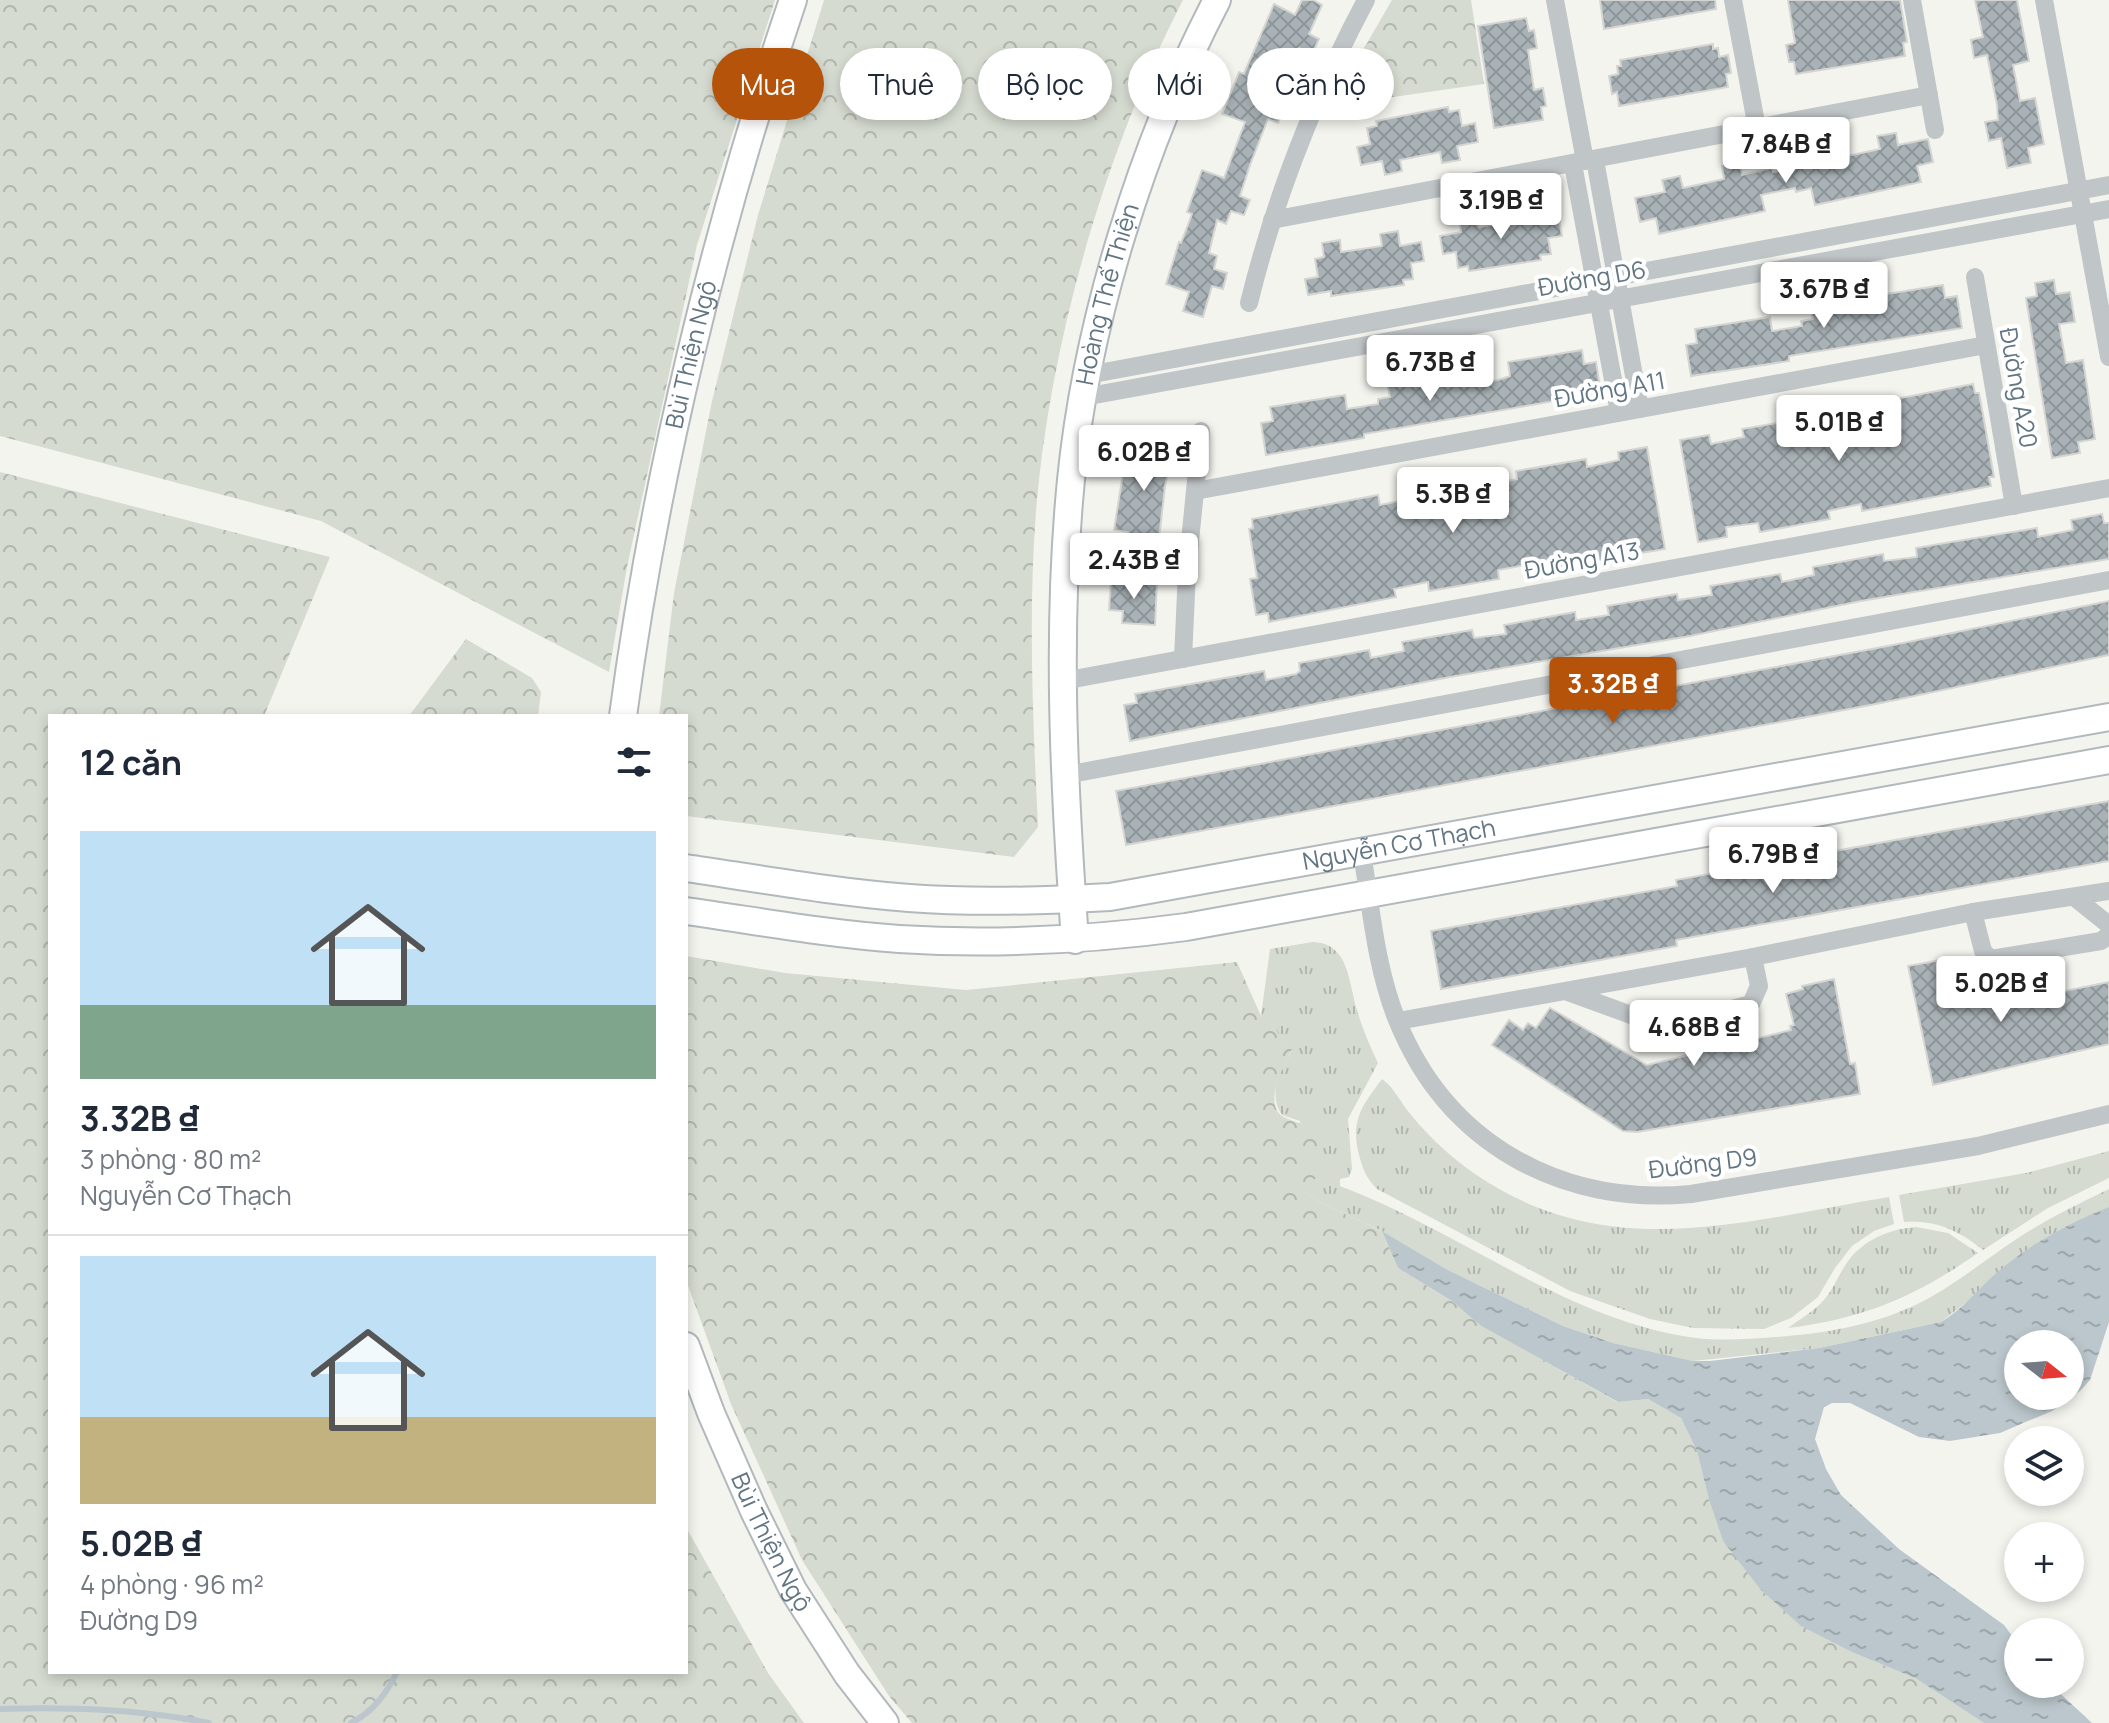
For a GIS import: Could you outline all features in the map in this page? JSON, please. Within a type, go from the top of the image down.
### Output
[{"type":"main road","name":"Bùi Thiện Ngộ","points":[[623,714],[651,545],[687,379],[741,170],[793,0]]},
{"type":"main road","name":"Hoàng Thế Thiện","points":[[1075,940],[1063,681],[1066,542],[1075,447],[1101,311],[1132,204],[1174,94],[1217,0]]},
{"type":"main road","name":"Nguyễn Cơ Thạch","points":[[688,868],[910,898],[1072,900],[1110,897],[2109,717]]},
{"type":"main road","name":"Nguyễn Cơ Thạch","points":[[688,911],[895,939],[952,942],[1075,940],[1186,927],[2109,760]]},
{"type":"main road","name":"Bùi Thiện Ngộ","points":[[688,1351],[717,1427],[793,1590],[847,1674],[885,1723]]},
{"type":"street","points":[[1249,303],[1291,164],[1318,99],[1366,0]]},
{"type":"street","points":[[1555,0],[1584,162],[1594,281],[1619,412]]},
{"type":"street","points":[[1733,0],[1757,128]]},
{"type":"street","points":[[1912,0],[1935,130]]},
{"type":"street","points":[[2044,0],[2109,357]]},
{"type":"street","points":[[1272,220],[1929,95]]},
{"type":"street","points":[[1584,162],[1616,277],[1640,409]]},
{"type":"street","name":"Đường D6","points":[[1086,386],[1594,281],[2109,185]]},
{"type":"street","name":"Đường D6","points":[[1086,386],[1598,303],[2109,209]]},
{"type":"street","name":"Đường A20","points":[[1975,277],[2014,506]]},
{"type":"street","name":"Đường A11","points":[[1195,491],[1986,345]]},
{"type":"street","points":[[1183,659],[1201,431]]},
{"type":"street","name":"Đường A13","points":[[1063,681],[2109,488]]},
{"type":"street","points":[[1066,775],[2109,580]]},
{"type":"street","name":"Đường D9","points":[[1362,853],[1382,967],[1398,1021],[1418,1062],[1446,1102],[1496,1147],[1530,1168],[1563,1182],[1629,1195],[1659,1197],[1691,1194],[1952,1151],[2048,1131],[2109,1114]]},
{"type":"street","points":[[1398,1021],[1753,957],[1973,912],[2109,891]]},
{"type":"street","points":[[2074,897],[2109,925]]},
{"type":"street","points":[[1973,912],[1983,951],[1991,959],[2101,941],[2109,935]]},
{"type":"street","points":[[1568,992],[1664,1027],[1751,1004],[1759,986],[1753,957]]},
{"type":"green space","points":[[0,0],[775,0],[760,48],[712,48],[712,120],[737,120],[697,245],[627,567],[609,672],[321,521],[0,436]]},
{"type":"green space","points":[[824,0],[1183,0],[1160,48],[1128,48],[1129,120],[1086,249],[1054,381],[1036,511],[1032,590],[1038,827],[1014,857],[688,816],[688,714],[659,714],[674,593],[712,401],[758,215],[787,120],[824,120],[824,48],[809,48]]},
{"type":"green space","points":[[1392,0],[1471,0],[1484,84],[1394,97],[1394,48],[1364,48]]},
{"type":"green space","points":[[0,472],[330,557],[265,714],[48,714],[48,1674],[688,1674],[688,1531],[768,1673],[804,1723],[0,1723]]},
{"type":"green space","points":[[466,639],[532,678],[541,692],[538,714],[410,714]]},
{"type":"green space","points":[[1313,942],[1334,949],[1346,966],[1361,1023],[1378,1063],[1348,1119],[1352,1169],[1349,1177],[1340,1179],[1340,1186],[1385,1205],[1558,1294],[1602,1313],[1648,1328],[1706,1339],[1775,1337],[1844,1328],[1895,1314],[1925,1300],[2029,1231],[2109,1189],[2109,1207],[2059,1230],[1941,1322],[1819,1348],[1693,1361],[1613,1343],[1563,1326],[1448,1270],[1382,1231],[1306,1193],[1300,1121],[1282,1115],[1276,1099],[1277,1082],[1292,1050],[1280,1043],[1261,1016],[1270,949]]},
{"type":"green space","points":[[688,956],[785,973],[966,990],[1237,962],[1261,1016],[1277,1028],[1280,1043],[1292,1049],[1277,1083],[1277,1110],[1285,1118],[1319,1129],[1320,1171],[1306,1193],[1382,1231],[1398,1268],[1452,1301],[1481,1325],[1617,1402],[1648,1399],[1681,1418],[1697,1451],[1723,1541],[1854,1653],[1915,1678],[1984,1723],[912,1723],[889,1696],[802,1560],[731,1404],[688,1286]]},
{"type":"green space","points":[[1382,1079],[1426,1132],[1466,1168],[1525,1202],[1575,1219],[1626,1228],[1677,1229],[1729,1224],[1889,1197],[1894,1224],[1874,1231],[1852,1246],[1818,1297],[1791,1318],[1764,1329],[1693,1328],[1650,1319],[1570,1291],[1377,1189],[1362,1165],[1356,1133],[1360,1114]]},
{"type":"green space","points":[[2109,1151],[2109,1178],[2048,1208],[1983,1250],[1946,1228],[1904,1222],[1899,1195],[2026,1173]]},
{"type":"green space","points":[[1916,1227],[1948,1233],[1978,1253],[1933,1282],[1888,1303],[1841,1319],[1788,1328],[1823,1301],[1860,1248],[1886,1233]]},
{"type":"water","points":[[2109,1207],[2109,1322],[2090,1380],[2084,1387],[2084,1330],[2004,1330],[2004,1410],[2052,1411],[2017,1426],[2004,1426],[2004,1431],[2000,1433],[1950,1441],[1919,1437],[1850,1403],[1832,1403],[1824,1407],[1815,1439],[1826,1469],[1841,1495],[1899,1549],[2004,1625],[2004,1698],[2065,1698],[2092,1723],[1984,1723],[1915,1678],[1854,1653],[1801,1626],[1761,1590],[1723,1541],[1697,1451],[1681,1418],[1648,1399],[1618,1402],[1480,1325],[1452,1301],[1398,1268],[1382,1231],[1448,1270],[1563,1326],[1613,1343],[1693,1361],[1710,1361],[1819,1348],[1941,1322],[2018,1256],[2063,1228]]},
{"type":"building","points":[[1302,0],[1313,0],[1322,5],[1309,34],[1319,39],[1315,48],[1255,48],[1274,4],[1295,15]]},
{"type":"building","points":[[1600,0],[1715,0],[1716,9],[1604,29]]},
{"type":"building","points":[[1788,0],[1900,0],[1907,42],[1903,43],[1905,56],[1796,74],[1794,62],[1789,62],[1786,45],[1795,43]]},
{"type":"building","points":[[1975,0],[2017,0],[2029,61],[2013,65],[2020,101],[2035,98],[2044,144],[2028,148],[2031,163],[2007,168],[2001,138],[1989,141],[1985,122],[1998,120],[1997,105],[1987,55],[1974,58],[1971,40],[1983,37]]},
{"type":"building","points":[[1526,18],[1529,31],[1534,30],[1537,48],[1528,50],[1534,90],[1543,88],[1546,106],[1541,107],[1543,120],[1494,128],[1478,26]]},
{"type":"building","points":[[1713,44],[1713,49],[1718,48],[1719,57],[1728,55],[1731,73],[1726,74],[1728,87],[1619,106],[1617,92],[1612,94],[1609,76],[1618,74],[1620,60]]},
{"type":"building","points":[[1247,67],[1247,120],[1268,120],[1240,196],[1250,200],[1244,215],[1231,211],[1226,224],[1217,220],[1209,253],[1217,256],[1214,269],[1227,273],[1223,289],[1212,286],[1203,317],[1183,311],[1189,292],[1166,284],[1179,242],[1192,214],[1187,212],[1202,170],[1224,178],[1245,122],[1231,117],[1231,92],[1239,72],[1244,74]]},
{"type":"building","points":[[1448,107],[1449,112],[1459,110],[1462,126],[1475,123],[1478,142],[1457,146],[1460,160],[1442,163],[1440,152],[1400,160],[1402,171],[1385,175],[1382,161],[1361,165],[1357,147],[1370,144],[1367,128],[1377,126],[1376,121],[1394,120],[1394,118]]},
{"type":"building","points":[[1896,133],[1898,145],[1928,139],[1933,162],[1917,166],[1921,182],[1815,205],[1811,188],[1796,192],[1795,188],[1761,195],[1765,211],[1659,234],[1656,218],[1640,222],[1635,198],[1665,192],[1662,180],[1680,176],[1683,188],[1724,179],[1722,166],[1740,163],[1742,175],[1772,168],[1773,172],[1821,162],[1818,150],[1836,146],[1838,158],[1880,149],[1877,136]]},
{"type":"building","points":[[1535,206],[1537,221],[1559,218],[1562,236],[1548,238],[1551,254],[1540,255],[1541,260],[1469,271],[1468,266],[1458,268],[1456,252],[1443,254],[1440,236],[1461,232],[1459,218],[1477,215],[1479,227],[1519,221],[1517,209]]},
{"type":"building","points":[[1398,231],[1400,246],[1421,242],[1424,261],[1411,263],[1413,279],[1403,280],[1404,285],[1331,296],[1331,291],[1308,295],[1305,279],[1318,277],[1315,259],[1324,257],[1322,243],[1340,240],[1341,252],[1382,246],[1380,234]]},
{"type":"building","points":[[2054,280],[2056,294],[2070,292],[2075,322],[2059,324],[2066,363],[2083,360],[2095,439],[2078,442],[2080,453],[2052,458],[2026,298],[2037,296],[2035,283]]},
{"type":"building","points":[[1943,285],[1945,298],[1957,296],[1962,328],[1789,356],[1789,361],[1691,376],[1686,345],[1697,343],[1695,329],[1770,317],[1772,331],[1802,326],[1801,321],[1813,319],[1811,306]]},
{"type":"building","points":[[1582,350],[1584,364],[1596,362],[1601,393],[1364,434],[1364,438],[1266,455],[1261,423],[1273,421],[1270,407],[1345,395],[1347,409],[1378,404],[1378,399],[1390,397],[1387,384],[1462,372],[1464,385],[1498,380],[1510,376],[1508,362]]},
{"type":"building","points":[[1973,384],[1975,393],[1979,393],[1994,477],[1989,477],[1991,486],[1862,511],[1861,504],[1828,511],[1830,519],[1760,532],[1758,523],[1726,527],[1727,537],[1698,542],[1680,440],[1709,435],[1711,444],[1744,437],[1742,429],[1812,417],[1813,424],[1846,418],[1844,409]]},
{"type":"building","points":[[1142,439],[1174,444],[1165,486],[1158,548],[1126,544],[1128,532],[1114,530],[1127,448],[1140,451]]},
{"type":"building","points":[[1647,447],[1665,549],[1635,554],[1634,546],[1602,552],[1604,561],[1533,573],[1532,564],[1498,570],[1499,579],[1429,591],[1428,582],[1394,589],[1396,597],[1269,622],[1268,613],[1256,615],[1250,579],[1257,578],[1249,529],[1253,528],[1252,519],[1378,495],[1380,505],[1413,498],[1412,489],[1482,477],[1483,486],[1517,479],[1516,471],[1586,459],[1587,467],[1619,460],[1618,452]]},
{"type":"building","points":[[2102,514],[2104,523],[2109,523],[2109,559],[1450,677],[1130,741],[1124,705],[1137,703],[1135,694],[1264,671],[1266,680],[1296,674],[1300,671],[1299,663],[1369,650],[1371,658],[1404,651],[1402,642],[1472,630],[1474,638],[1506,634],[1504,625],[1575,612],[1576,620],[1609,615],[1607,606],[1677,594],[1678,600],[1712,595],[1710,586],[1780,574],[1782,582],[1814,575],[1813,567],[1883,554],[1884,561],[1917,557],[1916,548],[2037,528],[2038,537],[2073,530],[2071,520]]},
{"type":"building","points":[[1111,579],[1157,582],[1155,625],[1122,623],[1123,611],[1109,610]]},
{"type":"building","points":[[2109,601],[2109,655],[1881,703],[1126,845],[1116,791],[1893,645]]},
{"type":"building","points":[[2109,801],[2109,861],[1676,940],[1677,946],[1441,989],[1431,931],[1677,886],[1676,880]]},
{"type":"building","points":[[1946,959],[1947,966],[1963,963],[1970,998],[1987,994],[1989,1006],[2109,982],[2109,1044],[1933,1085],[1908,966]]},
{"type":"building","points":[[1834,979],[1850,1064],[1855,1063],[1860,1094],[1637,1132],[1623,1131],[1492,1045],[1509,1020],[1523,1030],[1528,1023],[1536,1028],[1550,1008],[1647,1065],[1791,1030],[1790,1026],[1794,1025],[1786,994],[1803,989],[1802,986]]},
{"type":"waterway","points":[[351,1723],[378,1701],[396,1674]]},
{"type":"waterway","points":[[0,1709],[105,1710],[209,1723]]}]
